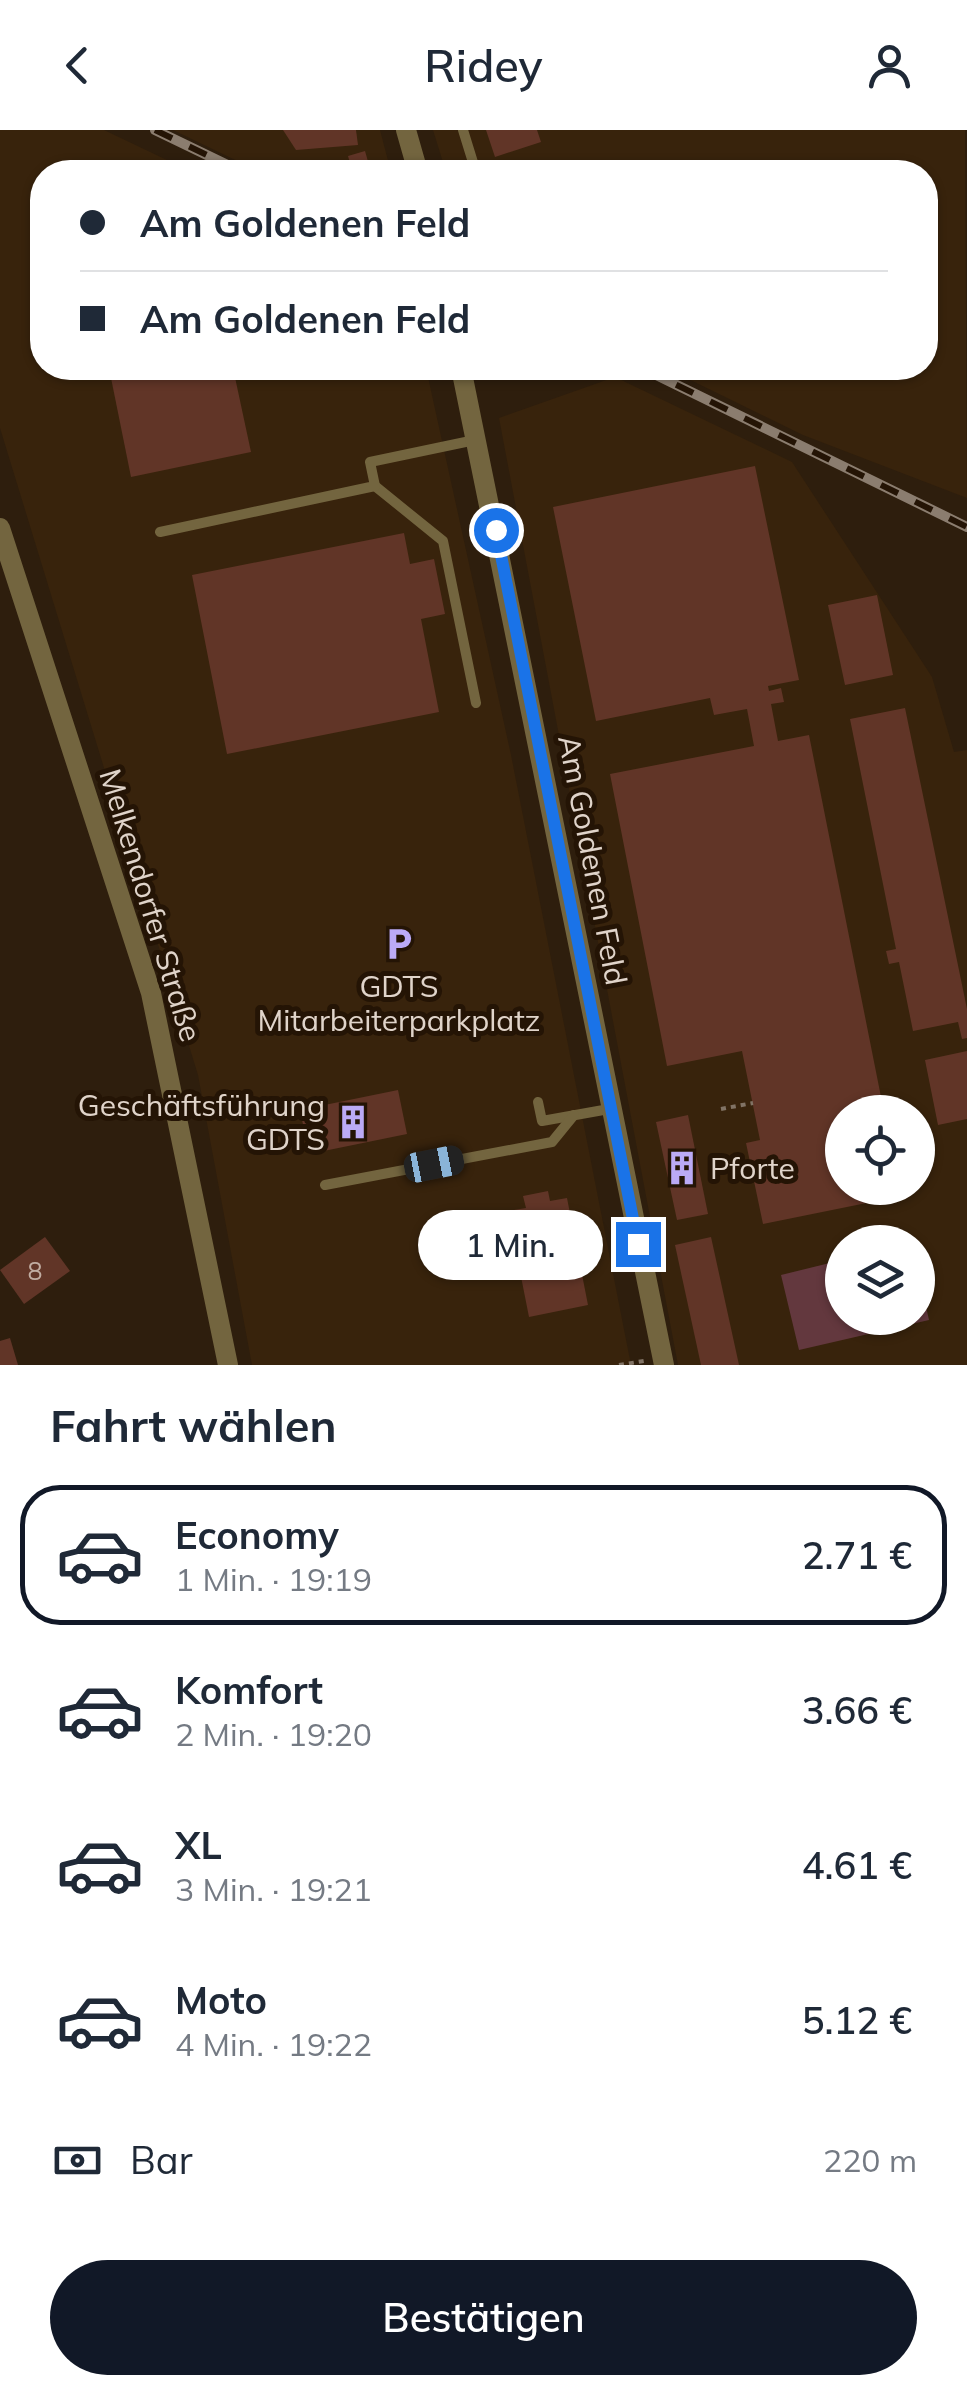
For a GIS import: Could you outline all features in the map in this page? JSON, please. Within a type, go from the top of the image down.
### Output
[{"type":"street","points":[[406,130],[415,160]]},
{"type":"street","name":"Am Goldenen Feld","points":[[464,380],[542,749],[609,1109],[664,1365]]},
{"type":"street","name":"Melkendorfer Straße","points":[[0,528],[151,993],[228,1365]]},
{"type":"lane","points":[[463,130],[472,160]]},
{"type":"lane","points":[[476,440],[370,462],[375,486],[443,540],[476,703]]},
{"type":"lane","points":[[160,532],[375,486]]},
{"type":"lane","points":[[538,1102],[542,1121],[609,1109]]},
{"type":"lane","points":[[325,1185],[552,1142],[574,1115]]},
{"type":"path","points":[[722,1109],[752,1103]]},
{"type":"shaded area","points":[[0,130],[104,130],[167,160],[30,160],[30,380],[429,380],[511,755],[631,1365],[252,1365],[198,1075],[0,428]]},
{"type":"shaded area","points":[[173,130],[380,130],[388,160],[235,160]]},
{"type":"shaded area","points":[[433,130],[965,130],[967,498],[803,435],[691,380],[938,380],[938,160],[442,160]]},
{"type":"shaded area","points":[[607,380],[621,380],[792,462],[932,677],[954,752],[967,750],[967,1365],[678,1365],[499,418]]},
{"type":"shaded area","points":[[825,1264],[825,1335],[864,1335],[799,1350],[781,1275]]},
{"type":"building","points":[[283,130],[356,130],[358,145],[296,150]]},
{"type":"building","points":[[486,130],[537,130],[541,142],[495,157]]},
{"type":"building","points":[[365,151],[368,160],[349,160],[348,156]]},
{"type":"building","points":[[111,380],[236,380],[251,452],[131,477]]},
{"type":"building","points":[[755,466],[799,680],[768,686],[769,691],[781,688],[784,702],[771,704],[778,741],[809,735],[881,1095],[825,1095],[825,1205],[857,1205],[763,1224],[746,1143],[760,1140],[742,1051],[667,1066],[610,774],[754,746],[747,709],[714,715],[710,698],[596,721],[553,507]]},
{"type":"building","points":[[404,533],[410,564],[434,559],[445,614],[421,619],[439,712],[227,754],[192,575]]},
{"type":"building","points":[[877,595],[893,675],[845,685],[828,605]]},
{"type":"building","points":[[905,708],[967,1009],[967,1038],[962,1039],[958,1022],[913,1031],[899,962],[889,964],[886,951],[896,949],[850,719]]},
{"type":"building","points":[[967,1051],[967,1119],[938,1125],[925,1060]]},
{"type":"building","name":"Geschäftsführung GDTS","points":[[398,1090],[407,1134],[309,1154],[300,1110]]},
{"type":"building","name":"Pforte","points":[[688,1115],[708,1214],[677,1220],[656,1122]]},
{"type":"building","points":[[548,1191],[550,1201],[567,1198],[588,1305],[529,1317],[508,1211],[526,1208],[523,1196]]},
{"type":"building","points":[[45,1237],[70,1271],[24,1304],[0,1270]]},
{"type":"building","points":[[711,1237],[739,1365],[701,1365],[675,1245]]},
{"type":"building","points":[[10,1338],[18,1365],[0,1365],[0,1341]]},
{"type":"railway","points":[[155,130],[217,160]]},
{"type":"railway","points":[[667,380],[967,527]]},
{"type":"place","name":"GDTS Mitarbeiterparkplatz","points":[[399,944]]},
{"type":"place","name":"Geschäftsführung GDTS","points":[[353,1122]]},
{"type":"place","name":"Pforte","points":[[682,1168]]},
{"type":"route","points":[[496,530],[638,1244]]}]
